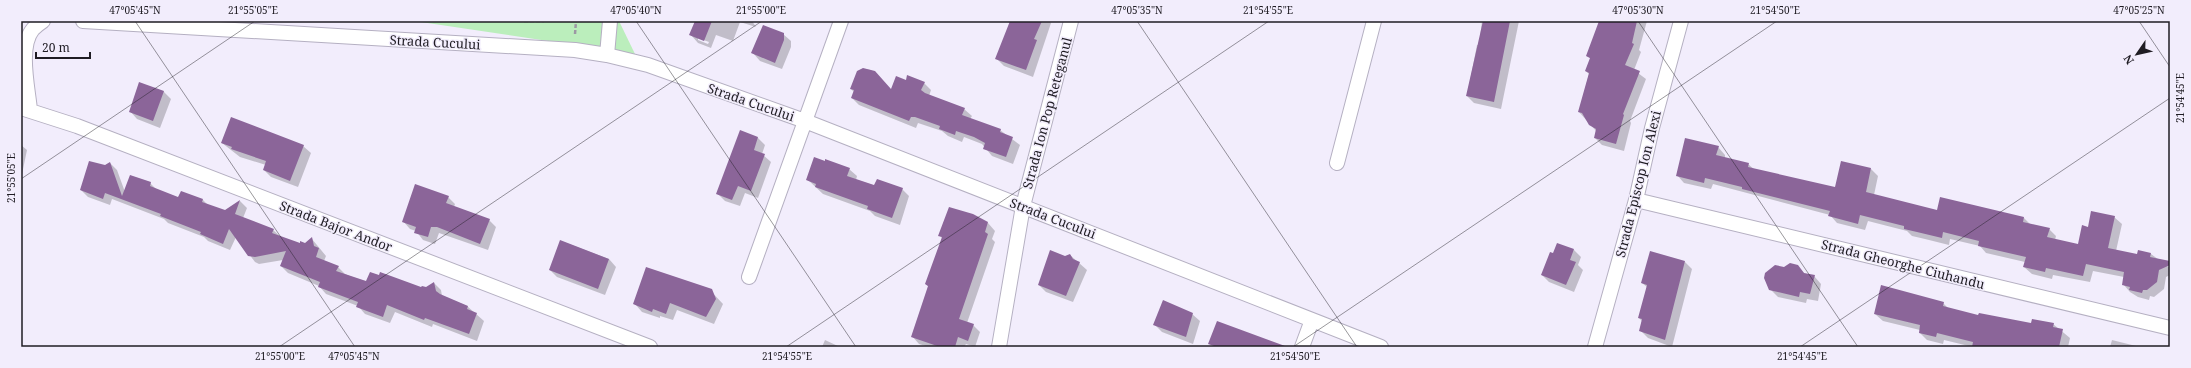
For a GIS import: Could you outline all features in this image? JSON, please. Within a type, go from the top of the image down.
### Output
[{"type":"street","points":[[25,109],[26,42],[33,29],[43,21]]},
{"type":"street","name":"Strada Cucului","points":[[83,21],[575,50],[607,55],[648,65],[805,121],[1381,347]]},
{"type":"street","points":[[607,55],[610,21]]},
{"type":"street","points":[[749,277],[841,21]]},
{"type":"street","name":"Strada Ion Pop Reteganul","points":[[999,347],[1023,206],[1071,21]]},
{"type":"street","points":[[1337,163],[1374,21]]},
{"type":"street","name":"Strada Episcop Ion Alexi","points":[[1595,347],[1636,200],[1652,128],[1681,21]]},
{"type":"street","name":"Strada Bajor Andor","points":[[25,109],[85,129],[650,347]]},
{"type":"street","name":"Strada Gheorghe Ciuhandu","points":[[1636,200],[2170,328]]},
{"type":"street","points":[[1302,347],[1312,320]]},
{"type":"path","points":[[524,21],[544,21]]},
{"type":"green space","points":[[414,21],[619,21],[635,54]]},
{"type":"building","points":[[695,21],[712,21],[704,41],[689,35]]},
{"type":"building","points":[[1010,21],[1042,21],[1034,39],[1037,40],[1026,70],[995,59]]},
{"type":"building","points":[[1483,21],[1510,21],[1494,102],[1466,96]]},
{"type":"building","points":[[1599,21],[1637,21],[1632,43],[1634,44],[1625,65],[1640,71],[1623,114],[1624,115],[1616,144],[1594,138],[1596,129],[1589,125],[1582,113],[1578,112],[1589,73],[1585,71],[1590,58],[1586,56]]},
{"type":"building","points":[[763,25],[784,33],[784,40],[775,63],[751,53]]},
{"type":"building","points":[[863,68],[875,71],[891,89],[896,76],[906,80],[907,75],[925,82],[921,90],[925,93],[965,108],[962,115],[1001,129],[1000,132],[1013,137],[1006,157],[983,149],[985,143],[974,137],[956,131],[955,135],[939,129],[940,126],[915,117],[911,117],[909,121],[851,98],[854,90],[850,89],[857,71]]},
{"type":"building","points":[[139,82],[164,91],[153,121],[129,112]]},
{"type":"building","points":[[231,117],[304,145],[290,181],[263,170],[266,161],[231,149],[232,147],[221,143]]},
{"type":"building","points":[[740,130],[758,137],[754,150],[765,154],[751,191],[738,186],[732,200],[716,194]]},
{"type":"building","points":[[1685,138],[1719,146],[1716,155],[1749,163],[1748,167],[1835,187],[1841,161],[1871,168],[1866,192],[1937,210],[1940,197],[2024,217],[2023,222],[2050,228],[2047,237],[2078,244],[2082,225],[2088,227],[2091,211],[2115,216],[2108,248],[2137,254],[2138,250],[2151,253],[2150,257],[2170,261],[2170,265],[2159,270],[2157,282],[2147,290],[2143,290],[2142,293],[2129,290],[2130,287],[2122,285],[2124,272],[2086,264],[2083,276],[2046,268],[2045,272],[2023,267],[2026,257],[1978,246],[1979,241],[1943,232],[1942,238],[1904,229],[1904,226],[1860,215],[1858,224],[1828,216],[1830,211],[1742,189],[1742,187],[1705,178],[1704,183],[1676,176]]},
{"type":"building","points":[[814,157],[825,161],[825,159],[850,168],[847,176],[874,185],[877,179],[903,188],[892,218],[867,209],[868,206],[815,187],[816,184],[806,180]]},
{"type":"building","points":[[89,161],[105,165],[110,162],[122,196],[130,175],[151,182],[150,186],[178,197],[181,191],[203,199],[202,202],[225,210],[240,200],[235,214],[274,229],[272,233],[300,243],[300,241],[305,243],[312,237],[314,246],[319,248],[316,257],[339,266],[336,271],[366,281],[370,272],[379,275],[380,272],[421,287],[426,287],[434,282],[436,291],[440,294],[468,306],[467,309],[477,313],[469,334],[425,318],[424,320],[387,305],[383,317],[356,307],[358,302],[318,287],[320,282],[280,266],[286,251],[255,257],[248,256],[229,229],[223,244],[200,234],[201,232],[160,216],[161,214],[105,193],[103,199],[80,190]]},
{"type":"building","points":[[415,184],[449,196],[446,203],[490,219],[480,244],[437,227],[431,227],[428,237],[414,233],[416,227],[402,222]]},
{"type":"building","points":[[949,207],[973,214],[988,222],[985,232],[988,234],[959,319],[974,324],[968,341],[958,337],[955,347],[940,347],[911,337],[928,286],[925,284],[942,237],[938,236]]},
{"type":"building","points":[[560,240],[609,259],[598,289],[549,270]]},
{"type":"building","points":[[1557,243],[1574,249],[1570,260],[1576,262],[1566,285],[1541,275],[1550,252],[1553,253]]},
{"type":"building","points":[[1050,250],[1065,256],[1070,254],[1073,259],[1080,262],[1066,296],[1038,285]]},
{"type":"building","points":[[1650,251],[1685,261],[1665,340],[1639,331],[1642,319],[1638,318],[1647,285],[1641,283]]},
{"type":"building","points":[[1790,263],[1798,265],[1804,273],[1815,275],[1810,294],[1800,292],[1799,297],[1769,290],[1764,278],[1765,273],[1775,265],[1784,267]]},
{"type":"building","points":[[646,267],[712,289],[716,299],[706,317],[670,303],[666,314],[653,309],[652,312],[633,304]]},
{"type":"building","points":[[1881,285],[1944,302],[1943,306],[1978,315],[1979,313],[2031,323],[2032,319],[2054,323],[2053,327],[2063,329],[2059,347],[1972,347],[1973,342],[1937,333],[1936,337],[1919,333],[1920,325],[1874,314]]},
{"type":"building","points":[[1163,300],[1193,313],[1186,337],[1153,325]]},
{"type":"building","points":[[1217,321],[1285,347],[1217,347],[1208,344]]}]
